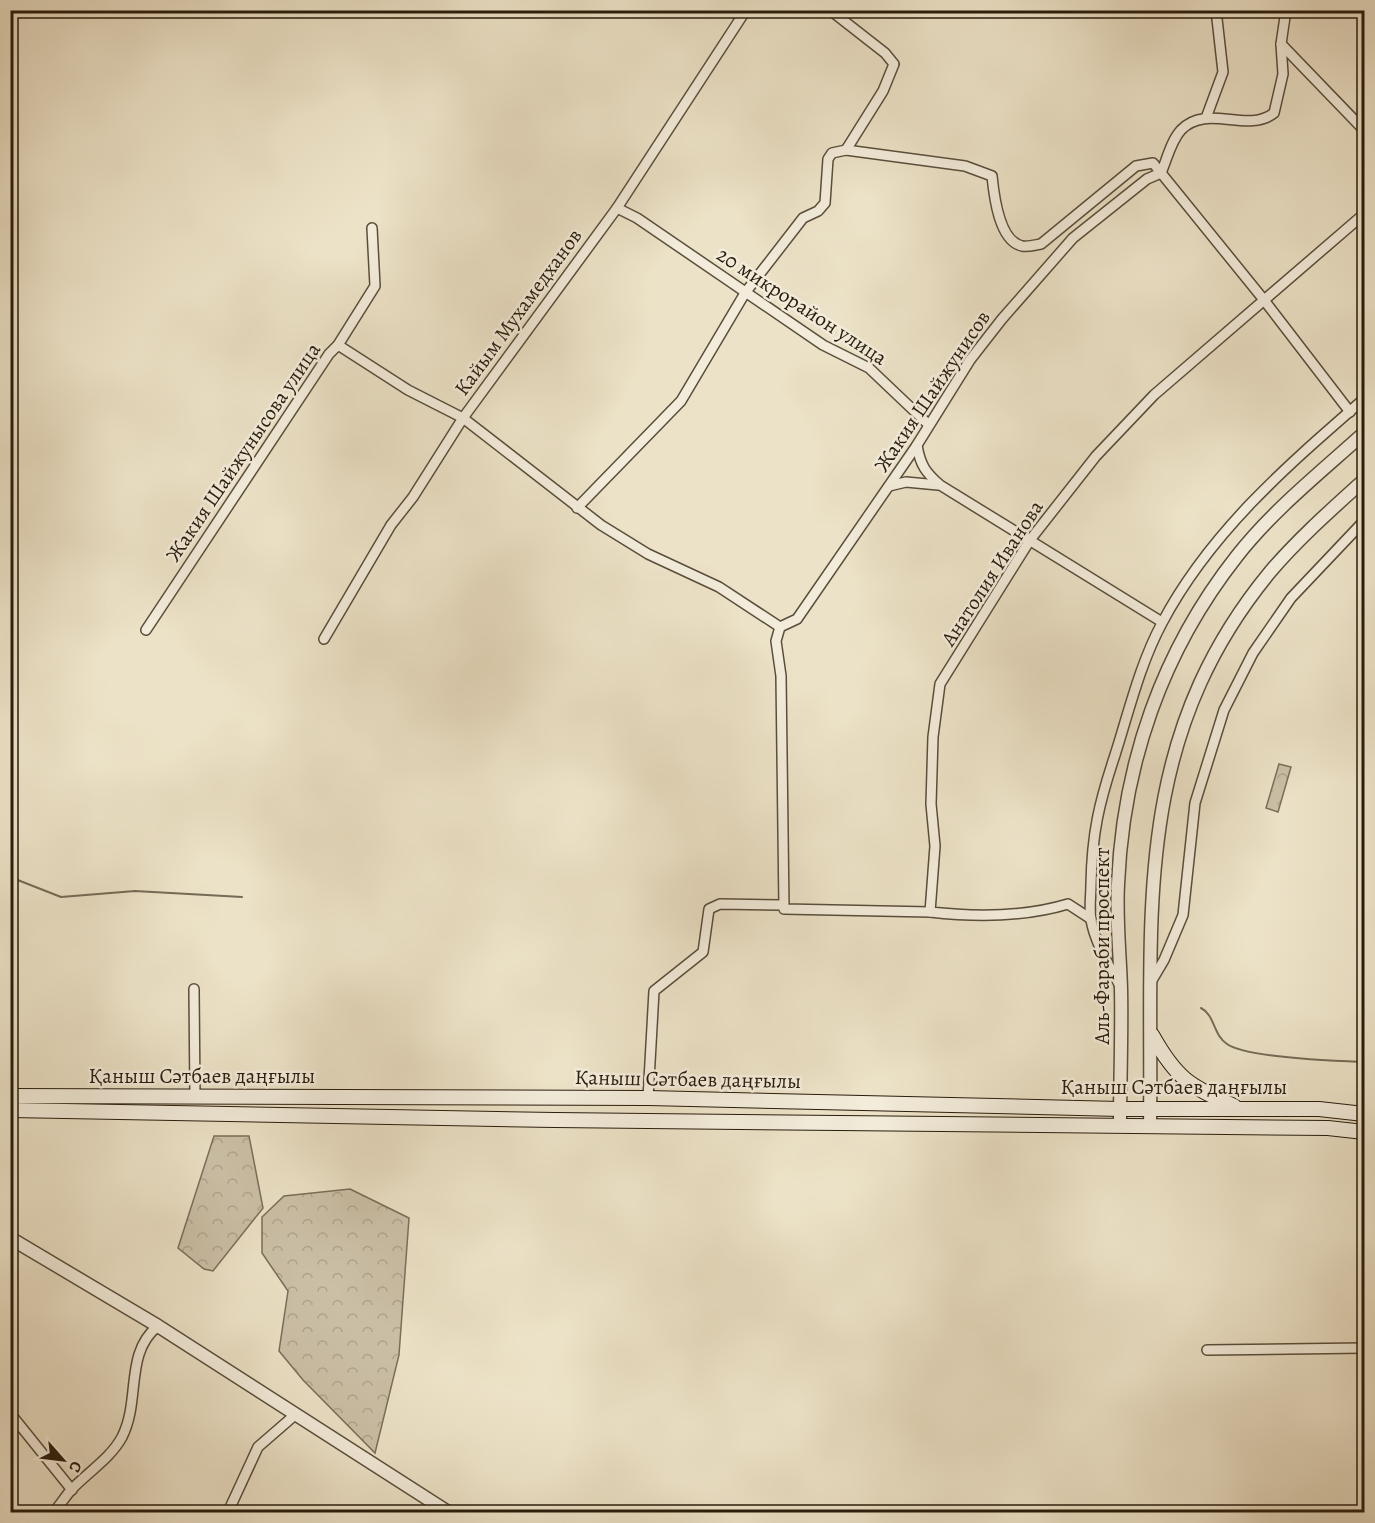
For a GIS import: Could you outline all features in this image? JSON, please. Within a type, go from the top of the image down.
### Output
[{"type":"main road","points":[[1152,1035],[1167,1062],[1182,1078],[1204,1092],[1239,1108]]},
{"type":"main road","name":"Қаныш Сәтбаев даңғылы","points":[[10,1095],[195,1098],[648,1098],[1120,1109],[1239,1108],[1319,1110],[1365,1114]]},
{"type":"main road","name":"Қаныш Сәтбаев даңғылы","points":[[10,1110],[555,1120],[1328,1128],[1365,1132]]},
{"type":"street","name":"Кайым Мухамедханов","points":[[324,639],[391,525],[414,497],[463,418],[617,208],[746,10]]},
{"type":"street","points":[[830,10],[885,53],[894,64],[884,91],[846,150]]},
{"type":"street","points":[[1206,118],[1223,72],[1216,10]]},
{"type":"street","points":[[1161,173],[1172,144],[1182,129],[1206,118],[1242,123],[1264,121],[1274,114],[1283,74],[1281,44],[1286,10]]},
{"type":"street","points":[[1281,44],[1365,130]]},
{"type":"street","points":[[577,508],[681,401],[745,293],[803,219],[818,211],[825,203],[828,159],[832,153],[846,150],[965,166],[992,176],[995,206],[1004,227],[1013,241],[1027,247],[1041,244],[1136,166],[1153,163],[1264,300],[1350,412]]},
{"type":"street","name":"Жакия Шайжунисов","points":[[780,627],[798,619],[917,446],[970,360],[1002,319],[1073,238],[1147,179],[1161,173]]},
{"type":"street","name":"20 микрорайон улица","points":[[617,208],[637,218],[823,345],[869,368],[929,425]]},
{"type":"street","name":"Анатолия Иванова","points":[[930,912],[935,846],[931,804],[933,737],[939,684],[1030,540],[1096,456],[1154,395],[1365,214]]},
{"type":"street","points":[[338,345],[375,286],[372,228]]},
{"type":"street","name":"Жакия Шайжунысова улица","points":[[146,630],[216,520],[329,354],[338,345],[408,390],[463,418],[523,462],[577,508],[648,554],[720,587],[780,627]]},
{"type":"street","points":[[1121,987],[1101,952],[1091,919],[1092,839],[1101,798],[1144,662],[1162,622],[1196,570],[1239,514],[1288,465],[1365,399]]},
{"type":"street","name":"Аль-Фараби проспект","points":[[1120,1125],[1121,987],[1117,934],[1122,836],[1138,749],[1167,669],[1187,629],[1238,555],[1274,515],[1365,433]]},
{"type":"street","points":[[917,446],[920,463],[926,473],[940,485],[1162,622]]},
{"type":"street","points":[[1150,1126],[1154,866],[1161,807],[1172,758],[1192,701],[1213,656],[1238,615],[1270,572],[1305,534],[1365,480]]},
{"type":"street","points":[[889,486],[906,482],[940,485]]},
{"type":"street","points":[[1151,982],[1183,915],[1195,803],[1224,710],[1253,653],[1291,598],[1365,521]]},
{"type":"street","points":[[780,627],[776,640],[781,676],[783,907]]},
{"type":"street","points":[[648,1098],[654,991],[703,952],[709,909],[720,904],[984,915],[1050,909],[1068,904],[1091,919]]},
{"type":"street","points":[[194,988],[195,1098]]},
{"type":"street","points":[[10,1238],[158,1326],[448,1512]]},
{"type":"street","points":[[54,1512],[72,1490],[99,1466],[122,1438],[132,1410],[136,1355],[146,1336],[158,1326]]},
{"type":"street","points":[[1207,1350],[1365,1348]]},
{"type":"street","points":[[10,1413],[72,1490]]},
{"type":"street","points":[[228,1512],[258,1447],[296,1414]]},
{"type":"green space","points":[[1279,764],[1291,767],[1278,812],[1266,808]]},
{"type":"green space","points":[[214,1136],[249,1136],[263,1208],[213,1271],[204,1269],[178,1248]]},
{"type":"green space","points":[[350,1189],[409,1218],[399,1355],[375,1453],[303,1380],[279,1351],[288,1291],[262,1253],[262,1217],[284,1196]]},
{"type":"waterway","points":[[10,877],[61,897],[135,891],[242,897]]},
{"type":"waterway","points":[[1201,1008],[1209,1015],[1222,1040],[1238,1049],[1272,1056],[1364,1062]]}]
